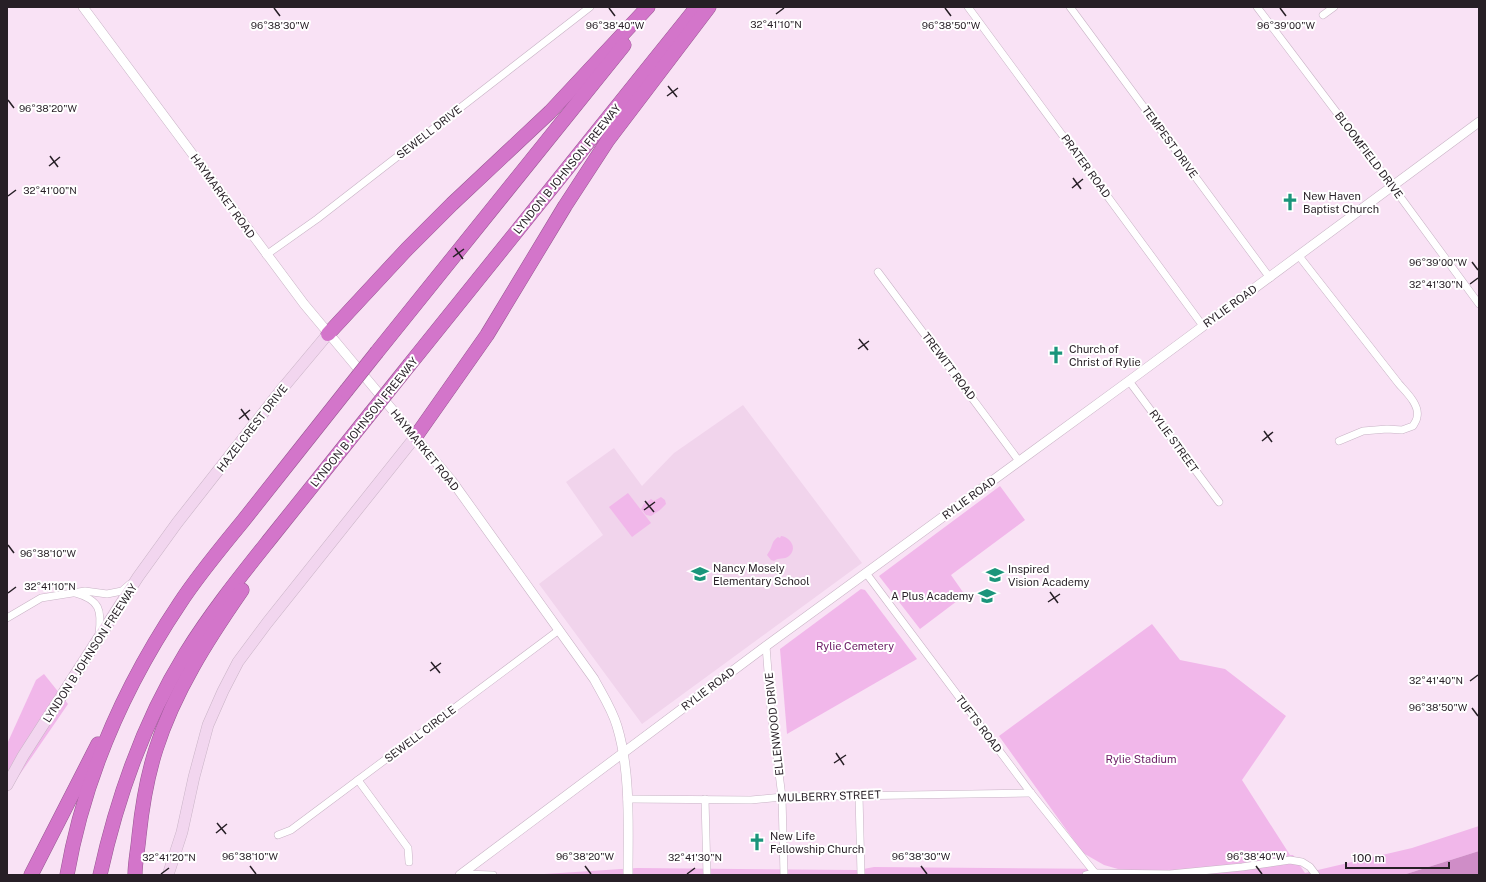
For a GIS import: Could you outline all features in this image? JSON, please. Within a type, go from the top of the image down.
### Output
[{"type":"highway","points":[[328,334],[407,248],[550,112],[648,7]]},
{"type":"highway","points":[[31,875],[90,757],[159,635],[195,582],[377,352],[655,7]]},
{"type":"highway","name":"LYNDON B JOHNSON FREEWAY","points":[[100,875],[117,808],[132,763],[149,724],[185,654],[208,620],[238,579],[697,7]]},
{"type":"highway","points":[[416,436],[487,335],[565,206],[608,140],[709,7]]},
{"type":"highway","points":[[135,875],[143,806],[149,773],[156,750],[175,702],[200,654],[220,622],[315,483]]},
{"type":"highway","points":[[67,875],[70,854],[85,799],[96,766],[124,699]]},
{"type":"highway","points":[[105,851],[105,875]]},
{"type":"main road","name":"HAZELCREST DRIVE","points":[[177,523],[328,334]]},
{"type":"main road","points":[[168,875],[182,832],[194,777],[208,725],[223,690],[238,662],[267,623],[416,436]]},
{"type":"main road","name":"LYNDON B JOHNSON FREEWAY","points":[[7,785],[23,756],[99,638],[138,578],[177,523]]},
{"type":"street","name":"HAYMARKET ROAD","points":[[83,7],[266,255],[328,334],[416,436],[452,481],[594,679],[617,725],[623,752],[627,798],[628,875]]},
{"type":"street","name":"SEWELL DRIVE","points":[[266,255],[317,219],[590,7]]},
{"type":"street","name":"PRATER ROAD","points":[[968,7],[1203,326]]},
{"type":"street","name":"TEMPEST DRIVE","points":[[1070,7],[1270,278]]},
{"type":"street","name":"BLOOMFIELD DRIVE","points":[[1257,7],[1479,304]]},
{"type":"street","points":[[1323,15],[1334,7]]},
{"type":"street","name":"RYLIE ROAD","points":[[461,874],[766,646],[1270,278],[1479,122]]},
{"type":"street","points":[[1299,256],[1399,384],[1414,404],[1417,411],[1417,418],[1413,426],[1402,430],[1387,429],[1363,431],[1339,441]]},
{"type":"street","name":"TREWITT ROAD","points":[[878,272],[1019,461]]},
{"type":"street","name":"RYLIE STREET","points":[[1129,381],[1219,502]]},
{"type":"street","name":"TUFTS ROAD","points":[[866,573],[1031,792],[1095,873]]},
{"type":"street","points":[[7,618],[41,598],[85,590],[107,594],[122,591],[138,578]]},
{"type":"street","points":[[71,592],[88,598],[97,606],[102,616],[99,638]]},
{"type":"street","name":"SEWELL CIRCLE","points":[[278,835],[291,830],[559,630]]},
{"type":"street","name":"ELLENWOOD DRIVE","points":[[766,646],[771,710],[782,797],[784,875]]},
{"type":"street","points":[[358,780],[408,848],[409,862]]},
{"type":"street","name":"MULBERRY STREET","points":[[627,798],[751,800],[782,797],[1031,792]]},
{"type":"street","points":[[860,795],[861,875]]},
{"type":"street","points":[[705,799],[707,875]]},
{"type":"street","points":[[1086,875],[1095,873],[1170,874],[1242,867],[1290,860],[1302,862],[1310,867],[1316,875]]},
{"type":"street","points":[[461,874],[493,875]]},
{"type":"shaded area","name":"Nancy Mosely Elementary School","points":[[743,405],[862,563],[642,724],[539,584],[603,535],[566,482],[614,448],[642,486],[674,453]]},
{"type":"shaded area","points":[[1479,851],[1479,875],[1403,875]]},
{"type":"green space","points":[[1000,486],[1025,520],[951,575],[965,595],[920,629],[879,576]]},
{"type":"green space","points":[[628,493],[651,523],[632,537],[609,507]]},
{"type":"green space","points":[[661,497],[665,500],[666,504],[651,516],[646,515],[641,509],[644,504],[651,499],[654,501]]},
{"type":"green space","points":[[781,536],[787,538],[792,543],[792,553],[785,558],[774,561],[771,560],[767,555],[775,540]]},
{"type":"green space","name":"Rylie Cemetery","points":[[861,589],[865,590],[917,659],[787,734],[780,649]]},
{"type":"green space","name":"Rylie Stadium","points":[[1152,624],[1180,660],[1225,669],[1286,716],[1242,780],[1290,855],[1293,855],[1305,873],[1412,848],[1479,826],[1479,851],[1403,875],[529,875],[637,868],[858,870],[874,867],[1118,869],[1104,865],[1083,853],[999,736]]},
{"type":"green space","points":[[44,674],[68,704],[7,793],[7,744],[36,680]]},
{"type":"place","name":"New Haven Baptist Church","points":[[1290,202]]},
{"type":"place","name":"Church of Christ of Rylie","points":[[1056,355]]},
{"type":"place","name":"Nancy Mosely Elementary School","points":[[700,574]]},
{"type":"place","name":"Inspired Vision Academy","points":[[995,575]]},
{"type":"place","name":"A Plus Academy","points":[[987,596]]},
{"type":"place","name":"New Life Fellowship Church","points":[[757,842]]}]
